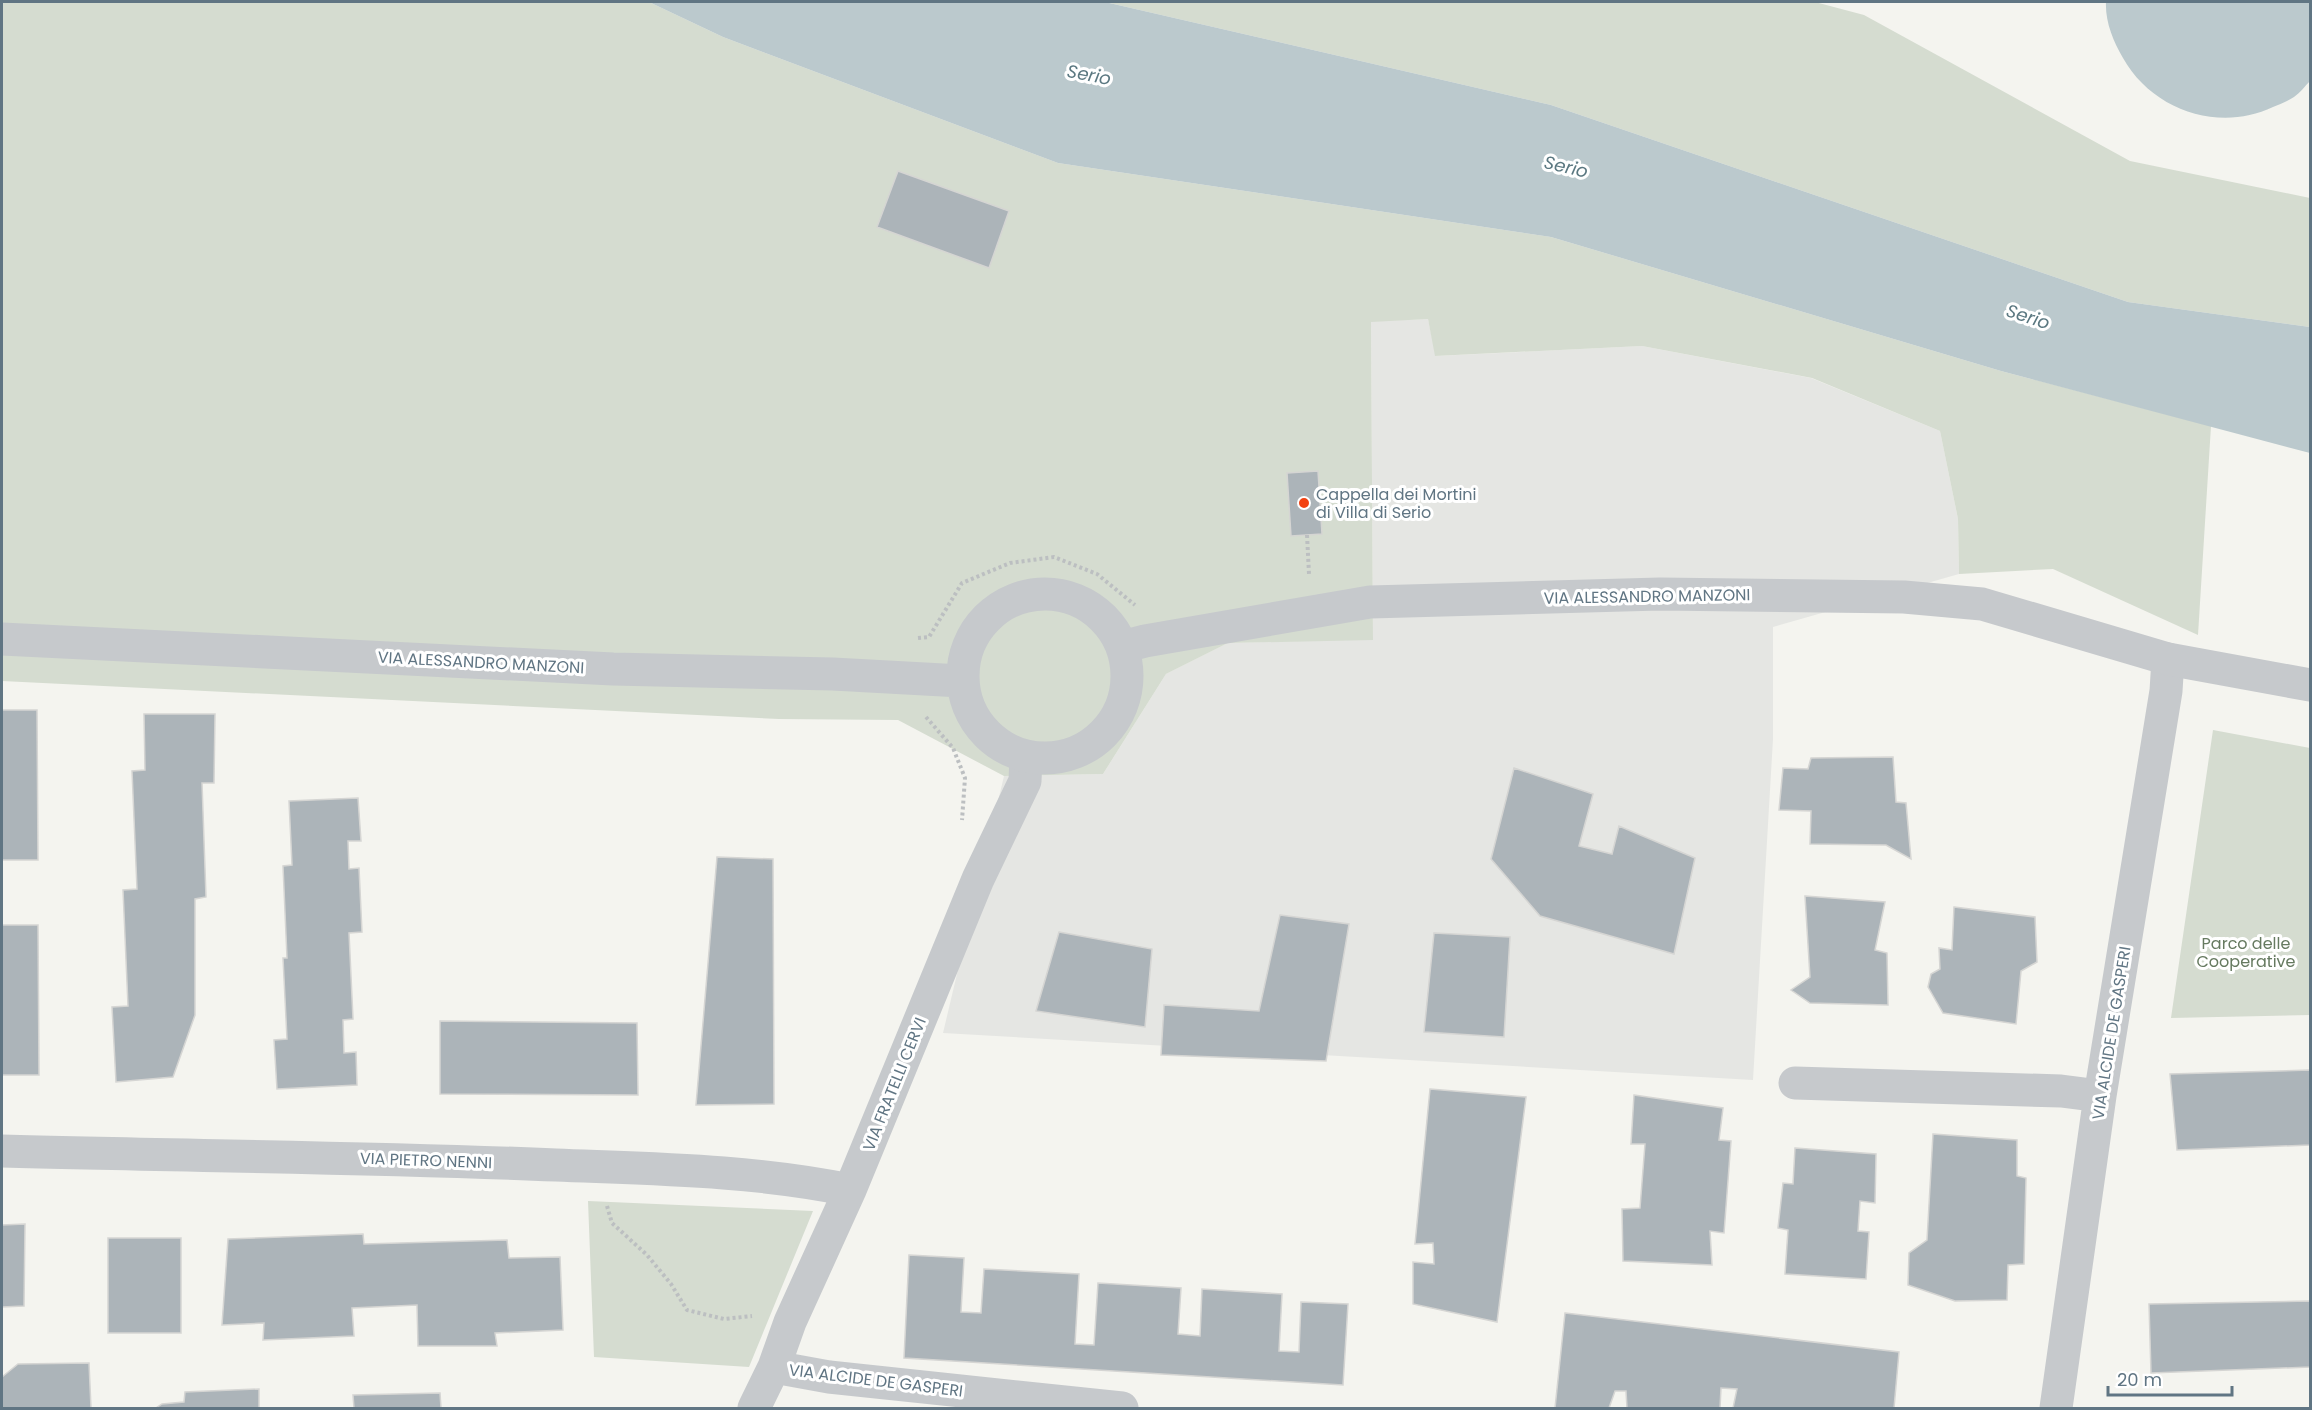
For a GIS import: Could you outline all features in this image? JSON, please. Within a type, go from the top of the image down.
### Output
[{"type":"street","points":[[1040,592],[1066,595],[1090,606],[1109,624],[1122,647],[1127,668],[1126,691],[1119,712],[1107,730],[1090,745],[1070,755],[1048,759],[1026,757],[994,742],[971,715],[961,681],[964,655],[975,631],[992,611],[1015,598],[1040,592]]},
{"type":"street","name":"VIA ALESSANDRO MANZONI","points":[[1122,647],[1370,602],[1660,594],[1904,597],[1982,604],[2168,659],[2310,685]]},
{"type":"street","name":"VIA ALESSANDRO MANZONI","points":[[2,639],[613,669],[833,674],[961,681]]},
{"type":"street","name":"VIA ALCIDE DE GASPERI","points":[[2056,1408],[2100,1096],[2166,691],[2168,659]]},
{"type":"street","name":"VIA FRATELLI CERVI","points":[[754,1408],[850,1190],[978,879],[1025,781],[1026,757]]},
{"type":"street","points":[[1795,1083],[2061,1091],[2100,1096]]},
{"type":"street","name":"VIA PIETRO NENNI","points":[[2,1151],[420,1159],[724,1172],[850,1190]]},
{"type":"street","name":"VIA ALCIDE DE GASPERI","points":[[774,1367],[829,1377],[1122,1408]]},
{"type":"path","points":[[1307,536],[1310,583]]},
{"type":"path","points":[[926,717],[953,748],[965,778],[961,828]]},
{"type":"path","points":[[601,1167],[605,1201],[612,1223],[647,1255],[671,1284],[687,1310],[724,1319],[770,1314],[790,1322]]},
{"type":"shaded area","points":[[1428,319],[1436,356],[1642,346],[1811,378],[1940,431],[1958,519],[1959,574],[1773,627],[1773,739],[1753,1080],[943,1033],[1004,776],[1103,774],[1166,674],[1228,643],[1373,639],[1371,321]]},
{"type":"green space","points":[[2,2],[649,2],[723,37],[1058,163],[1551,237],[2001,371],[2211,426],[2198,635],[2053,569],[1959,574],[1958,519],[1940,431],[1812,378],[1642,346],[1435,356],[1428,319],[1371,322],[1373,640],[1228,643],[1166,674],[1103,774],[1004,776],[898,720],[779,719],[2,681]]},
{"type":"green space","points":[[1105,2],[1815,2],[1864,15],[2130,161],[2310,198],[2310,327],[2128,302],[1551,105]]},
{"type":"green space","name":"Parco delle Cooperative","points":[[2213,730],[2310,748],[2310,1015],[2171,1018]]},
{"type":"green space","points":[[588,1201],[813,1211],[749,1367],[594,1357]]},
{"type":"water","name":"Serio","points":[[649,2],[1105,2],[1551,105],[2128,302],[2310,327],[2310,453],[2001,371],[1551,237],[1058,163],[723,37]]},
{"type":"water","points":[[2106,2],[2310,2],[2310,81],[2292,98],[2252,114],[2231,118],[2209,117],[2189,112],[2151,91],[2136,76],[2123,58],[2113,38],[2108,24]]},
{"type":"building","points":[[898,171],[1009,211],[989,268],[877,227]]},
{"type":"building","name":"Cappella dei Mortini di Villa di Serio","points":[[1318,471],[1322,534],[1291,536],[1287,473]]},
{"type":"building","points":[[2,710],[37,710],[38,860],[2,860]]},
{"type":"building","points":[[144,714],[215,714],[214,783],[202,783],[206,897],[195,899],[195,1015],[173,1077],[116,1082],[112,1007],[128,1006],[123,890],[137,889],[132,771],[145,770]]},
{"type":"building","points":[[1893,757],[1896,802],[1906,803],[1911,859],[1886,845],[1810,844],[1811,811],[1779,810],[1783,768],[1808,769],[1811,758]]},
{"type":"building","points":[[1514,768],[1593,794],[1579,846],[1612,854],[1619,826],[1695,858],[1674,954],[1540,916],[1491,859]]},
{"type":"building","points":[[358,798],[361,841],[348,841],[349,869],[359,868],[362,932],[349,933],[353,1019],[343,1020],[344,1053],[356,1052],[357,1085],[277,1089],[274,1040],[287,1039],[283,958],[287,958],[283,866],[292,865],[289,801]]},
{"type":"building","points":[[717,857],[773,859],[774,1104],[696,1105]]},
{"type":"building","points":[[1805,896],[1885,902],[1875,950],[1887,953],[1888,1005],[1810,1003],[1791,990],[1810,977]]},
{"type":"building","points":[[1954,907],[2035,917],[2037,962],[2021,971],[2016,1024],[1943,1013],[1928,987],[1931,974],[1940,969],[1939,948],[1952,950]]},
{"type":"building","points":[[1280,915],[1349,924],[1326,1061],[1161,1055],[1164,1005],[1259,1011]]},
{"type":"building","points":[[2,925],[38,925],[39,1075],[2,1075]]},
{"type":"building","points":[[1059,932],[1152,949],[1145,1027],[1036,1011]]},
{"type":"building","points":[[1434,933],[1510,937],[1504,1037],[1424,1032]]},
{"type":"building","points":[[440,1021],[637,1023],[638,1095],[440,1094]]},
{"type":"building","points":[[2310,1070],[2310,1145],[2177,1150],[2170,1074]]},
{"type":"building","points":[[1430,1089],[1526,1097],[1497,1322],[1413,1304],[1413,1262],[1434,1264],[1433,1243],[1415,1244]]},
{"type":"building","points":[[1634,1095],[1723,1108],[1719,1140],[1731,1141],[1724,1233],[1710,1231],[1712,1265],[1623,1261],[1622,1209],[1640,1208],[1645,1144],[1631,1144]]},
{"type":"building","points":[[1933,1134],[2017,1140],[2017,1176],[2026,1178],[2024,1264],[2008,1265],[2007,1300],[1955,1301],[1908,1285],[1909,1253],[1927,1240]]},
{"type":"building","points":[[1795,1148],[1876,1154],[1875,1203],[1860,1201],[1858,1231],[1869,1232],[1866,1279],[1785,1274],[1788,1230],[1778,1228],[1783,1183],[1793,1184]]},
{"type":"building","points":[[25,1224],[24,1306],[2,1307],[2,1225]]},
{"type":"building","points":[[363,1234],[364,1244],[507,1240],[509,1258],[560,1257],[563,1330],[495,1333],[497,1346],[418,1346],[417,1305],[352,1308],[354,1336],[263,1340],[264,1323],[222,1325],[228,1239]]},
{"type":"building","points":[[108,1238],[181,1238],[181,1333],[108,1333]]},
{"type":"building","points":[[909,1255],[964,1258],[961,1312],[981,1313],[984,1269],[1079,1274],[1075,1344],[1094,1345],[1098,1283],[1181,1288],[1178,1334],[1200,1336],[1202,1289],[1282,1294],[1279,1351],[1299,1352],[1301,1302],[1348,1304],[1343,1385],[904,1358]]},
{"type":"building","points":[[2310,1301],[2310,1367],[2151,1373],[2149,1304]]},
{"type":"building","points":[[1565,1313],[1899,1352],[1894,1408],[1733,1408],[1737,1389],[1721,1388],[1720,1408],[1627,1408],[1626,1391],[1615,1391],[1609,1408],[1555,1408]]},
{"type":"building","points":[[89,1363],[91,1408],[2,1408],[2,1377],[18,1364]]},
{"type":"building","points":[[259,1389],[259,1408],[156,1408],[162,1404],[184,1402],[185,1392]]},
{"type":"building","points":[[440,1393],[441,1408],[354,1408],[353,1395]]},
{"type":"place","name":"Cappella dei Mortini di Villa di Serio","points":[[1304,503]]}]
